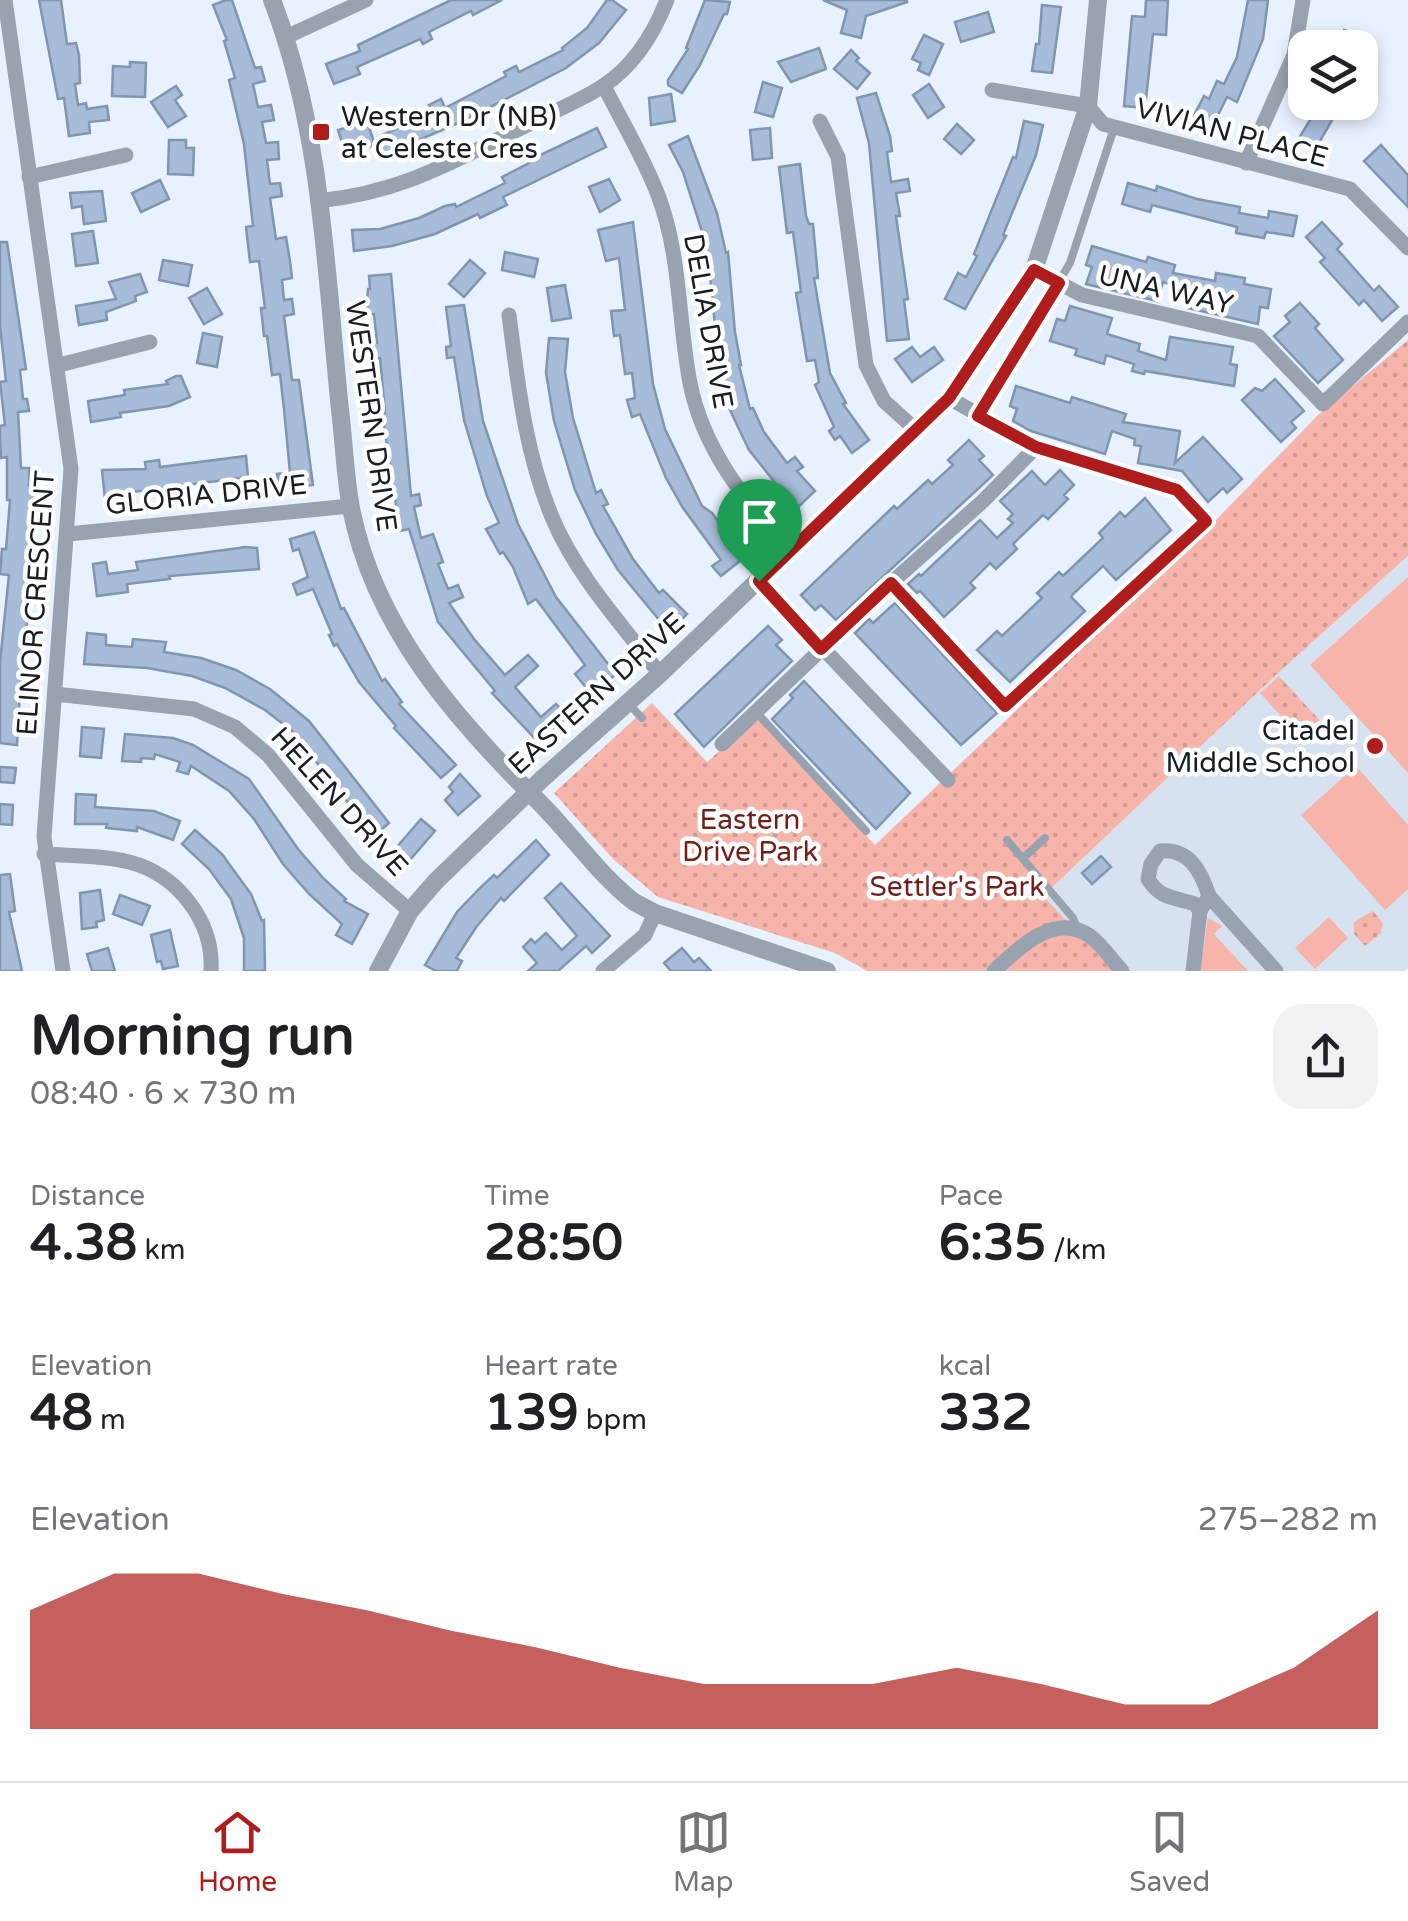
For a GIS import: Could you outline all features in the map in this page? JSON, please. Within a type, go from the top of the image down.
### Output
[{"type":"street","name":"ELINOR CRESCENT","points":[[6,0],[71,469],[44,854],[63,971]]},
{"type":"street","name":"WESTERN DRIVE","points":[[272,0],[286,36],[308,125],[350,506],[369,572],[401,640],[452,706],[621,892],[655,913],[828,971]]},
{"type":"street","points":[[286,36],[366,0]]},
{"type":"street","points":[[318,201],[374,193],[420,179],[604,86],[631,62],[656,26],[666,0]]},
{"type":"street","name":"EASTERN DRIVE","points":[[378,971],[410,912],[436,880],[759,581],[949,398],[1034,270],[1088,106],[1098,0]]},
{"type":"street","points":[[1246,163],[1294,54],[1303,0]]},
{"type":"street","name":"DELIA DRIVE","points":[[604,86],[658,196],[672,244],[690,384],[707,437],[748,505],[790,551]]},
{"type":"street","points":[[992,90],[1088,106]]},
{"type":"street","name":"VIVIAN PLACE","points":[[1088,106],[1103,124],[1350,189],[1408,248]]},
{"type":"street","points":[[820,120],[838,157],[866,365],[884,401],[916,430]]},
{"type":"street","points":[[30,176],[126,155]]},
{"type":"street","name":"UNA WAY","points":[[1034,270],[1082,296],[1258,336],[1323,404],[1408,322]]},
{"type":"street","points":[[509,316],[523,425],[552,518],[593,588],[660,674]]},
{"type":"street","points":[[59,365],[150,342]]},
{"type":"street","points":[[949,398],[1036,447],[1177,490],[1206,521],[1005,706]]},
{"type":"street","points":[[722,744],[1036,447]]},
{"type":"street","name":"GLORIA DRIVE","points":[[68,534],[350,506]]},
{"type":"street","points":[[759,581],[948,780]]},
{"type":"street","name":"HELEN DRIVE","points":[[55,694],[194,709],[235,727],[268,755],[358,866],[410,912]]},
{"type":"street","points":[[1200,911],[1195,904],[1169,899],[1156,891],[1148,879],[1151,864],[1160,851],[1174,849],[1186,855],[1196,866],[1209,896],[1276,971]]},
{"type":"street","points":[[44,854],[125,861],[160,876],[184,895],[200,920],[210,950],[211,971]]},
{"type":"street","points":[[1193,971],[1200,911],[1209,896]]},
{"type":"street","points":[[603,971],[645,934],[655,913]]},
{"type":"street","points":[[994,971],[1030,939],[1062,928],[1091,937],[1122,971]]},
{"type":"lane","points":[[978,416],[1059,283],[1086,217],[1114,127]]},
{"type":"lane","points":[[891,583],[1005,706]]},
{"type":"lane","points":[[628,703],[642,718]]},
{"type":"lane","points":[[756,712],[866,830]]},
{"type":"lane","points":[[1022,858],[1045,838]]},
{"type":"lane","points":[[1007,840],[1030,874],[1073,918],[1078,930]]},
{"type":"shaded area","points":[[1408,556],[1408,968],[1114,971],[1042,897]]},
{"type":"green space","name":"Settler's Park","points":[[1408,340],[1408,556],[1043,896],[1114,971],[867,971],[835,953],[658,897],[613,859],[554,793],[652,703],[707,762],[757,717],[875,845],[1216,520],[1318,415]]},
{"type":"green space","points":[[1408,577],[1408,773],[1310,665]]},
{"type":"green space","points":[[1279,676],[1324,725],[1305,743],[1260,693]]},
{"type":"green space","points":[[1356,766],[1408,825],[1408,889],[1385,910],[1301,815]]},
{"type":"green space","points":[[1373,911],[1383,923],[1381,933],[1365,946],[1354,934],[1354,922]]},
{"type":"green space","points":[[1329,917],[1348,938],[1315,969],[1295,948]]},
{"type":"green space","points":[[1208,918],[1222,926],[1214,934],[1248,971],[1200,971]]},
{"type":"building","points":[[39,0],[61,0],[67,44],[76,43],[79,55],[80,83],[75,84],[78,105],[86,103],[87,109],[107,106],[109,120],[89,122],[90,133],[69,136],[64,98],[58,99]]},
{"type":"building","points":[[232,0],[255,68],[261,67],[265,81],[253,84],[258,107],[271,105],[274,120],[262,122],[266,143],[278,142],[279,159],[267,160],[270,184],[280,183],[282,196],[270,198],[276,239],[286,237],[290,261],[292,278],[282,280],[284,300],[292,299],[294,314],[284,316],[292,380],[299,380],[313,485],[279,489],[277,474],[290,473],[284,409],[280,374],[272,375],[264,336],[259,261],[250,262],[246,227],[253,226],[244,144],[229,80],[235,78],[224,41],[227,40],[213,5]]},
{"type":"building","points":[[451,0],[502,0],[429,32],[432,39],[423,44],[420,39],[357,67],[360,74],[334,84],[326,64],[360,51],[358,45]]},
{"type":"building","points":[[607,0],[626,10],[599,43],[566,68],[463,121],[384,155],[378,137],[433,112],[429,105],[441,99],[445,108],[506,76],[504,72],[516,66],[519,72],[563,50],[587,28]]},
{"type":"building","points":[[705,0],[730,2],[682,93],[668,85],[668,80],[688,49]]},
{"type":"building","points":[[823,0],[907,2],[866,16],[861,38],[841,33],[847,10]]},
{"type":"building","points":[[1146,0],[1168,0],[1166,35],[1153,34],[1145,108],[1124,106],[1132,16],[1145,17]]},
{"type":"building","points":[[1248,0],[1268,0],[1263,39],[1237,102],[1227,97],[1209,133],[1190,123],[1204,96],[1209,99],[1217,81],[1224,84],[1237,57]]},
{"type":"building","points":[[1042,5],[1061,7],[1052,73],[1032,71]]},
{"type":"building","points":[[988,12],[994,32],[961,42],[955,22]]},
{"type":"building","points":[[924,35],[943,44],[929,75],[918,70],[921,63],[912,59]]},
{"type":"building","points":[[819,48],[826,69],[791,82],[778,62]]},
{"type":"building","points":[[851,50],[859,58],[856,61],[870,73],[857,89],[834,69]]},
{"type":"building","points":[[130,62],[146,63],[145,97],[112,96],[113,66],[130,67]]},
{"type":"building","points":[[763,82],[782,88],[773,117],[755,112]]},
{"type":"building","points":[[929,84],[944,107],[928,118],[913,95]]},
{"type":"building","points":[[176,86],[182,95],[175,100],[186,116],[168,127],[151,102]]},
{"type":"building","points":[[876,93],[890,136],[892,151],[887,152],[891,182],[908,179],[910,191],[896,193],[909,339],[887,341],[869,143],[857,98]]},
{"type":"building","points":[[671,94],[675,121],[651,125],[649,98]]},
{"type":"building","points":[[1310,120],[1332,120],[1316,148],[1299,138]]},
{"type":"building","points":[[367,121],[375,145],[346,155],[338,130]]},
{"type":"building","points":[[1024,121],[1043,125],[1036,155],[1003,235],[1006,236],[965,309],[945,299],[958,273],[966,277],[977,256],[974,254],[1013,157],[1016,158]]},
{"type":"building","points":[[957,124],[974,140],[961,154],[944,139]]},
{"type":"building","points":[[597,128],[606,147],[503,197],[507,205],[435,234],[354,251],[352,230],[380,229],[445,206],[456,207],[505,183],[502,177],[536,157]]},
{"type":"building","points":[[770,128],[772,158],[753,160],[750,130]]},
{"type":"building","points":[[688,136],[728,252],[739,365],[750,409],[753,408],[764,432],[787,463],[795,457],[803,467],[797,471],[815,491],[796,509],[749,450],[730,410],[722,378],[725,377],[707,247],[683,172],[669,145]]},
{"type":"building","points":[[169,140],[186,140],[186,148],[194,148],[193,175],[168,174]]},
{"type":"building","points":[[1381,145],[1408,175],[1408,207],[1364,161]]},
{"type":"building","points":[[800,164],[806,216],[809,224],[813,224],[818,278],[814,278],[830,373],[846,403],[843,404],[869,440],[852,453],[840,436],[835,440],[829,431],[834,427],[815,385],[819,382],[815,360],[807,361],[796,293],[801,292],[793,232],[787,233],[779,167]]},
{"type":"building","points":[[609,179],[620,200],[600,212],[589,187]]},
{"type":"building","points":[[160,180],[169,199],[141,212],[132,193]]},
{"type":"building","points":[[1128,183],[1156,191],[1157,186],[1240,207],[1239,213],[1268,218],[1269,211],[1297,216],[1293,236],[1266,232],[1264,238],[1236,233],[1237,227],[1152,205],[1150,212],[1122,204]]},
{"type":"building","points":[[102,191],[106,221],[84,224],[82,206],[72,208],[70,193]]},
{"type":"building","points":[[633,222],[653,384],[665,429],[702,506],[712,513],[745,557],[721,576],[712,566],[721,560],[683,508],[640,414],[632,417],[627,400],[635,398],[632,373],[625,374],[620,335],[614,336],[611,311],[625,310],[619,258],[606,261],[598,230]]},
{"type":"building","points":[[1322,222],[1342,244],[1337,249],[1374,291],[1379,286],[1398,307],[1382,321],[1364,300],[1359,305],[1320,262],[1325,258],[1306,237]]},
{"type":"building","points":[[93,231],[98,263],[76,266],[72,234]]},
{"type":"building","points":[[0,242],[7,242],[26,369],[20,370],[23,399],[27,399],[29,411],[18,412],[21,468],[29,468],[29,485],[38,485],[31,528],[36,528],[35,546],[33,558],[27,558],[24,595],[31,596],[22,658],[17,745],[0,743],[0,662],[9,575],[0,574],[10,500],[7,457],[1,458],[0,437],[0,426],[5,425],[0,382],[6,381],[0,326]]},
{"type":"building","points":[[1092,246],[1146,262],[1148,257],[1175,265],[1173,273],[1215,281],[1216,273],[1245,278],[1244,284],[1271,289],[1268,308],[1260,307],[1258,324],[1188,308],[1190,297],[1184,295],[1185,289],[1163,282],[1157,301],[1086,284],[1092,267],[1086,265]]},
{"type":"building","points":[[505,252],[538,259],[534,277],[502,270]]},
{"type":"building","points":[[163,260],[192,265],[188,286],[159,280]]},
{"type":"building","points":[[470,260],[485,273],[464,297],[449,284]]},
{"type":"building","points":[[140,274],[147,292],[135,296],[136,301],[106,312],[107,320],[79,325],[76,306],[116,299],[109,282]]},
{"type":"building","points":[[391,274],[411,496],[419,494],[421,505],[414,507],[421,538],[433,534],[443,562],[438,564],[448,589],[458,585],[463,597],[449,603],[474,639],[505,675],[528,655],[538,666],[515,687],[541,717],[556,704],[568,717],[539,743],[492,693],[495,691],[438,622],[409,529],[400,531],[382,413],[380,358],[368,359],[366,345],[377,343],[374,314],[368,314],[369,276]]},
{"type":"building","points":[[565,285],[571,318],[552,321],[547,288]]},
{"type":"building","points":[[207,288],[222,314],[204,324],[189,298]]},
{"type":"building","points":[[1300,303],[1319,324],[1315,328],[1343,360],[1318,383],[1274,336],[1290,322],[1285,316]]},
{"type":"building","points":[[464,305],[483,421],[518,524],[556,597],[616,674],[592,695],[575,674],[585,665],[536,599],[528,604],[513,567],[503,552],[500,554],[486,529],[499,523],[464,420],[454,357],[447,358],[446,347],[451,346],[446,307]]},
{"type":"building","points":[[1070,306],[1112,318],[1107,334],[1140,344],[1138,351],[1166,360],[1170,337],[1233,347],[1230,364],[1237,365],[1234,386],[1145,371],[1144,374],[1132,371],[1134,364],[1106,355],[1104,364],[1075,355],[1077,349],[1050,341],[1057,319],[1065,321]]},
{"type":"building","points":[[203,333],[222,337],[217,367],[197,363]]},
{"type":"building","points":[[549,338],[568,339],[565,372],[573,418],[596,493],[601,490],[608,504],[603,506],[633,559],[659,593],[663,590],[687,614],[669,632],[618,570],[575,490],[554,421],[546,373]]},
{"type":"building","points":[[912,347],[920,357],[934,347],[943,360],[912,382],[895,359]]},
{"type":"building","points":[[181,376],[190,397],[169,406],[91,422],[88,401],[125,395],[124,390],[168,384],[166,381]]},
{"type":"building","points":[[1275,379],[1304,411],[1291,422],[1296,428],[1281,442],[1242,400],[1255,388],[1262,391]]},
{"type":"building","points":[[1016,386],[1070,403],[1072,397],[1126,414],[1123,422],[1180,431],[1175,463],[1203,437],[1242,479],[1227,493],[1223,488],[1208,502],[1182,471],[1138,463],[1141,446],[1134,445],[1135,439],[1112,431],[1105,454],[1031,431],[1013,421],[1017,409],[1010,406]]},
{"type":"building","points":[[969,440],[984,456],[979,460],[993,475],[836,620],[821,605],[815,610],[801,595],[894,506],[897,509],[928,480],[932,484],[953,465],[948,460]]},
{"type":"building","points":[[246,456],[248,477],[125,493],[126,498],[105,500],[102,470],[146,469],[145,462],[159,460],[160,467]]},
{"type":"building","points":[[1060,470],[1074,485],[1064,495],[1068,499],[1048,519],[1043,515],[1013,544],[1017,549],[996,569],[990,563],[970,583],[975,588],[944,617],[908,584],[980,520],[997,538],[1013,523],[1008,519],[1013,514],[1000,501],[1032,471],[1045,485]]},
{"type":"building","points":[[1145,498],[1171,530],[1116,580],[1103,566],[1073,594],[1071,597],[1085,611],[1010,682],[977,650],[997,631],[1002,636],[1042,598],[1037,593],[1059,572],[1063,576],[1103,538],[1099,533],[1120,512],[1125,517]]},
{"type":"building","points":[[314,532],[341,609],[344,608],[382,681],[385,679],[402,702],[399,704],[456,765],[441,778],[394,728],[359,682],[337,644],[334,646],[313,589],[297,595],[293,584],[308,577],[299,549],[293,551],[290,539]]},
{"type":"building","points":[[257,548],[259,569],[169,576],[170,579],[127,584],[128,592],[97,596],[93,564],[106,562],[108,574],[138,570],[136,562]]},
{"type":"building","points":[[895,603],[997,713],[961,745],[855,633]]},
{"type":"building","points":[[768,626],[782,640],[776,645],[792,661],[704,747],[675,714]]},
{"type":"building","points":[[87,633],[106,635],[106,645],[132,647],[133,639],[166,642],[164,652],[201,658],[236,670],[270,689],[309,721],[389,823],[374,836],[292,731],[265,710],[225,688],[192,676],[84,664]]},
{"type":"building","points":[[804,681],[910,793],[876,829],[772,719]]},
{"type":"building","points":[[82,727],[104,729],[101,758],[80,756]]},
{"type":"building","points":[[125,734],[173,738],[193,745],[249,779],[324,879],[344,901],[368,914],[352,944],[336,935],[342,924],[283,864],[254,819],[229,791],[191,766],[188,774],[177,771],[180,762],[155,754],[154,759],[141,758],[141,762],[122,761]]},
{"type":"building","points":[[0,767],[16,768],[14,783],[0,782]]},
{"type":"building","points":[[460,774],[480,796],[458,815],[445,800],[453,792],[449,787]]},
{"type":"building","points":[[76,794],[96,795],[95,807],[154,811],[180,821],[173,840],[137,827],[137,831],[106,828],[107,824],[75,824]]},
{"type":"building","points":[[0,804],[13,805],[12,825],[0,824]]},
{"type":"building","points":[[421,819],[435,831],[409,861],[395,849]]},
{"type":"building","points":[[195,830],[222,854],[264,920],[265,971],[244,971],[244,938],[231,899],[209,869],[182,844]]},
{"type":"building","points":[[536,840],[549,855],[504,901],[501,898],[477,926],[456,958],[462,961],[457,971],[436,971],[425,965],[457,912]]},
{"type":"building","points":[[1101,856],[1111,867],[1092,884],[1082,873]]},
{"type":"building","points":[[10,874],[15,911],[9,912],[22,971],[0,971],[0,875]]},
{"type":"building","points":[[561,883],[610,936],[592,953],[586,946],[558,971],[528,971],[537,963],[523,947],[531,939],[535,943],[546,933],[562,950],[577,936],[545,898]]},
{"type":"building","points":[[100,890],[104,920],[96,922],[97,927],[82,929],[80,893]]},
{"type":"building","points":[[120,895],[150,906],[142,925],[113,914]]},
{"type":"building","points":[[170,930],[178,966],[163,969],[161,961],[157,962],[151,935]]},
{"type":"building","points":[[108,948],[115,971],[92,971],[87,954]]},
{"type":"building","points":[[682,948],[694,962],[699,958],[711,971],[671,971],[664,963]]},
{"type":"place","name":"Western Dr (NB) at Celeste Cres","points":[[321,132]]},
{"type":"place","name":"Citadel Middle School","points":[[1375,746]]},
{"type":"route","points":[[1034,270],[1059,283],[978,416],[1036,447],[1177,490],[1206,521],[1005,706],[891,583],[821,649],[759,581],[949,398],[1034,270]]},
{"type":"park label","name":"Eastern Drive Park","points":[[750,835]]}]
